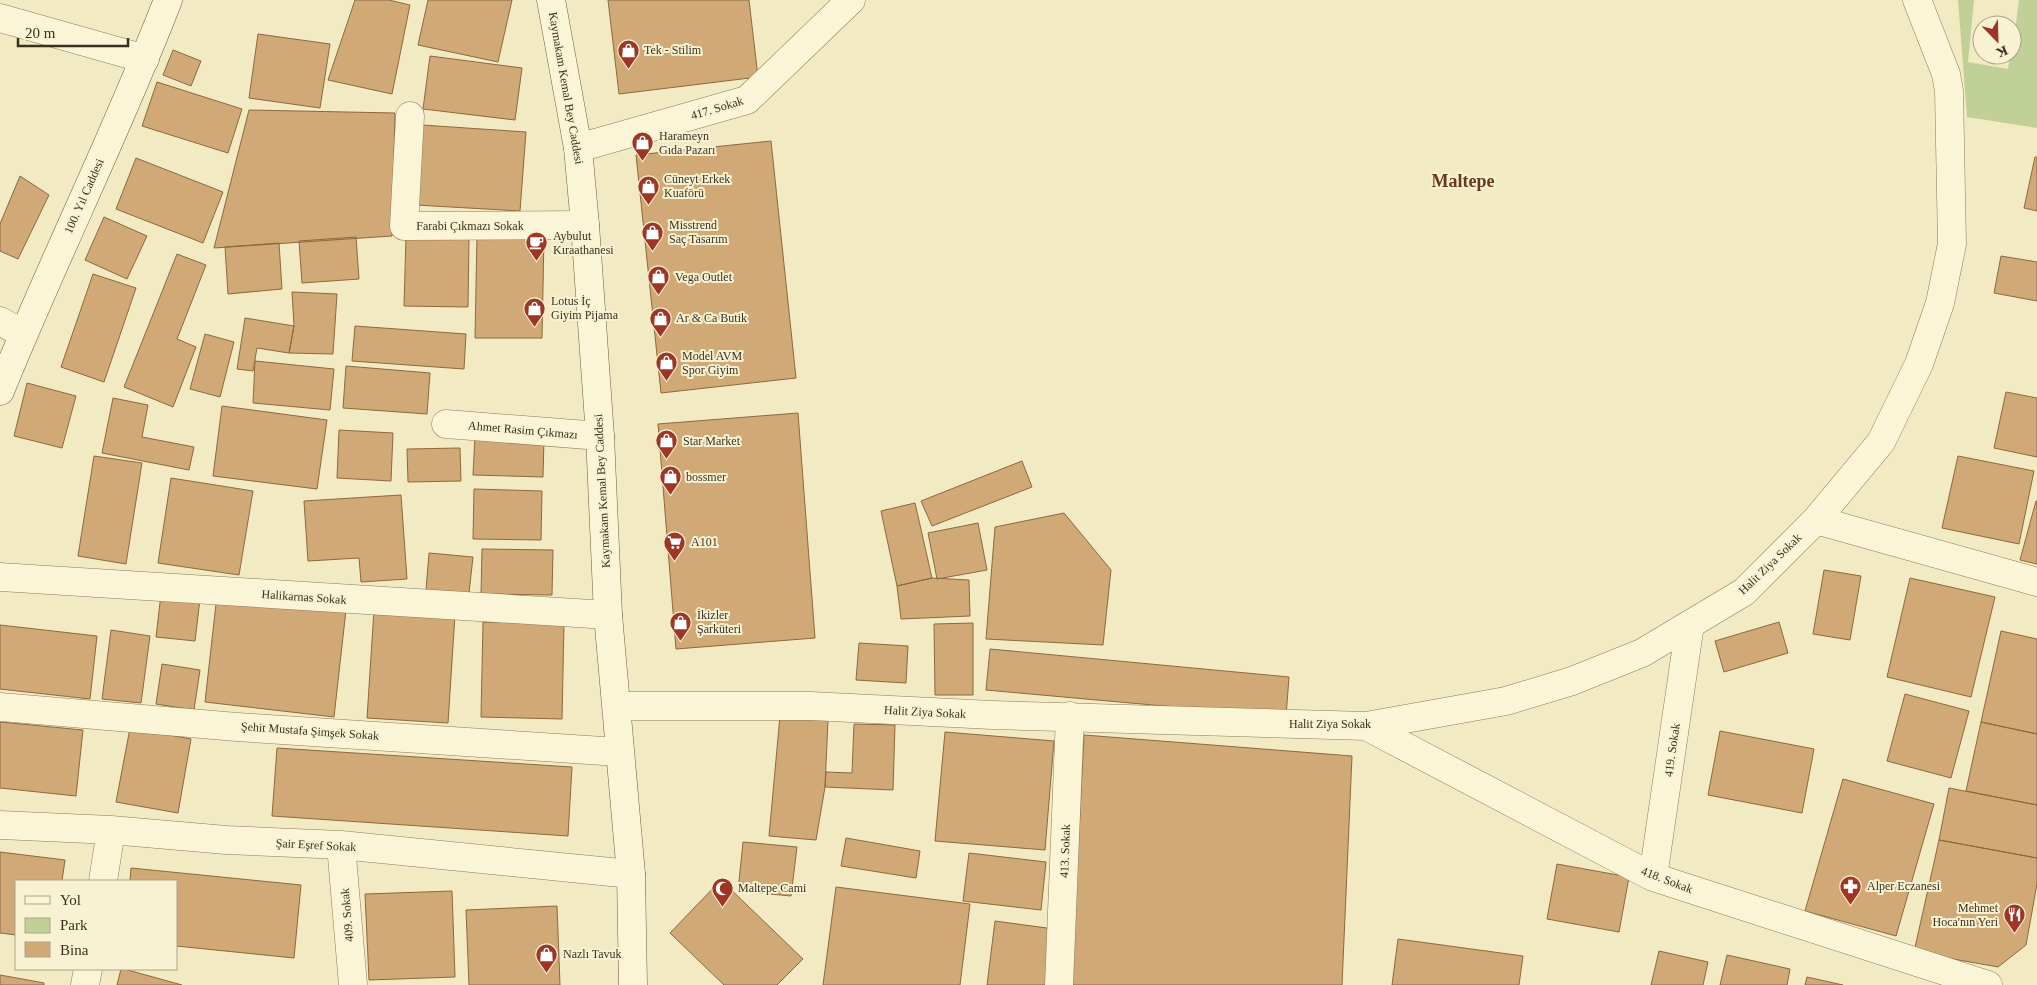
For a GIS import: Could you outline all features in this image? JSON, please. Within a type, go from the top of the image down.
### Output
[{"type":"street","name":"100. Yıl Caddesi","points":[[0,391],[12,327],[145,59],[168,0]]},
{"type":"street","name":"Kaymakam Kemal Bey Caddesi","points":[[550,0],[578,148],[586,225],[600,436],[608,615],[631,874],[633,985]]},
{"type":"street","name":"417. Sokak","points":[[578,148],[747,100],[851,0]]},
{"type":"street","name":"Halit Ziya Sokak","points":[[617,706],[811,706],[992,715],[1366,726],[1506,701],[1572,681],[1642,653],[1744,592],[1816,520],[1881,442],[1920,364],[1940,303],[1952,244],[1949,91],[1946,74],[1917,0]]},
{"type":"street","points":[[0,18],[145,59]]},
{"type":"street","name":"Farabi Çıkmazı Sokak","points":[[410,116],[404,226],[586,225]]},
{"type":"street","name":"Ahmet Rasim Çıkmazı","points":[[446,424],[600,436]]},
{"type":"street","points":[[1816,520],[2037,582]]},
{"type":"street","name":"Halikarnas Sokak","points":[[0,577],[608,615]]},
{"type":"street","name":"419. Sokak","points":[[1653,877],[1690,624]]},
{"type":"street","name":"Şehit Mustafa Şimşek Sokak","points":[[0,707],[237,727],[619,752]]},
{"type":"street","name":"413. Sokak","points":[[1059,985],[1070,716]]},
{"type":"street","name":"418. Sokak","points":[[1366,726],[1653,877],[1988,985]]},
{"type":"street","name":"Şair Eşref Sokak","points":[[0,825],[112,830],[226,840],[341,845],[631,874]]},
{"type":"street","points":[[103,880],[112,830]]},
{"type":"street","name":"409. Sokak","points":[[341,845],[354,985]]},
{"type":"street","points":[[85,985],[88,970]]},
{"type":"green space","points":[[1958,0],[1974,0],[1968,62],[1972,63],[1972,65],[2008,69],[2009,65],[2022,65],[2022,15],[2017,15],[2019,0],[2037,0],[2037,128],[1967,117]]},
{"type":"building","points":[[355,0],[389,0],[410,5],[392,94],[328,80]]},
{"type":"building","points":[[428,0],[512,0],[498,62],[418,45]]},
{"type":"building","points":[[608,0],[749,0],[758,77],[619,94]]},
{"type":"building","points":[[258,34],[330,44],[320,108],[249,98]]},
{"type":"building","points":[[173,50],[201,61],[191,86],[163,75]]},
{"type":"building","points":[[430,56],[522,68],[515,120],[423,109]]},
{"type":"building","points":[[157,82],[242,109],[228,153],[142,126]]},
{"type":"building","points":[[249,110],[395,113],[392,236],[214,248]]},
{"type":"building","points":[[422,125],[526,132],[520,211],[416,205]]},
{"type":"building","points":[[771,141],[796,378],[661,393],[636,155]]},
{"type":"building","points":[[2035,157],[2037,157],[2037,211],[2024,208]]},
{"type":"building","points":[[136,158],[223,192],[203,243],[116,209]]},
{"type":"building","points":[[20,176],[49,195],[18,259],[0,251],[0,224]]},
{"type":"building","points":[[104,217],[147,236],[127,279],[85,260]]},
{"type":"building","points":[[477,235],[544,237],[542,338],[475,338]]},
{"type":"building","points":[[406,236],[469,237],[468,307],[404,306]]},
{"type":"building","points":[[356,237],[359,279],[302,283],[299,241]]},
{"type":"building","points":[[279,243],[282,289],[228,294],[225,247]]},
{"type":"building","points":[[177,254],[206,265],[177,339],[196,347],[173,407],[124,387]]},
{"type":"building","points":[[2001,256],[2037,262],[2037,301],[1994,293]]},
{"type":"building","points":[[93,274],[136,288],[104,382],[61,367]]},
{"type":"building","points":[[292,292],[337,294],[333,354],[289,353],[294,326]]},
{"type":"building","points":[[245,318],[294,326],[289,353],[257,348],[253,371],[237,369]]},
{"type":"building","points":[[355,326],[466,334],[464,369],[352,361]]},
{"type":"building","points":[[205,334],[234,342],[220,397],[190,389]]},
{"type":"building","points":[[255,361],[334,369],[330,410],[253,403]]},
{"type":"building","points":[[346,366],[430,373],[427,414],[343,408]]},
{"type":"building","points":[[27,383],[76,396],[62,448],[14,436]]},
{"type":"building","points":[[2006,392],[2037,398],[2037,457],[1994,448]]},
{"type":"building","points":[[113,398],[148,405],[142,437],[194,447],[189,470],[102,453]]},
{"type":"building","points":[[222,406],[327,420],[317,489],[213,476]]},
{"type":"building","points":[[798,413],[815,638],[676,649],[658,424]]},
{"type":"building","points":[[339,430],[393,433],[391,481],[337,478]]},
{"type":"building","points":[[475,436],[544,438],[543,477],[473,475]]},
{"type":"building","points":[[460,448],[461,481],[408,482],[407,449]]},
{"type":"building","points":[[94,456],[142,463],[126,564],[78,556]]},
{"type":"building","points":[[1958,456],[2034,471],[2019,544],[1942,528]]},
{"type":"building","points":[[1022,461],[1032,487],[932,526],[921,501]]},
{"type":"building","points":[[171,478],[253,491],[239,575],[158,563]]},
{"type":"building","points":[[474,489],[542,491],[541,540],[473,539]]},
{"type":"building","points":[[401,495],[407,579],[361,582],[359,558],[308,561],[304,501]]},
{"type":"building","points":[[2037,501],[2037,564],[2020,560]]},
{"type":"building","points":[[915,503],[932,578],[897,586],[881,511]]},
{"type":"building","points":[[1064,513],[1111,570],[1103,645],[986,639],[995,527]]},
{"type":"building","points":[[978,523],[987,570],[937,579],[928,533]]},
{"type":"building","points":[[482,549],[553,550],[552,595],[481,594]]},
{"type":"building","points":[[429,553],[473,557],[469,593],[426,590]]},
{"type":"building","points":[[1824,570],[1861,576],[1850,640],[1813,634]]},
{"type":"building","points":[[932,578],[969,580],[970,616],[901,619],[897,586]]},
{"type":"building","points":[[1910,578],[1995,597],[1971,697],[1887,677]]},
{"type":"building","points":[[161,594],[200,599],[195,641],[156,637]]},
{"type":"building","points":[[217,595],[346,610],[334,717],[205,702]]},
{"type":"building","points":[[374,610],[455,615],[448,723],[367,718]]},
{"type":"building","points":[[483,622],[564,623],[562,719],[481,717]]},
{"type":"building","points":[[1779,622],[1788,653],[1724,672],[1715,641]]},
{"type":"building","points":[[973,623],[973,695],[935,695],[934,624]]},
{"type":"building","points":[[0,625],[97,636],[90,699],[0,689]]},
{"type":"building","points":[[111,630],[150,636],[141,703],[102,699]]},
{"type":"building","points":[[2001,631],[2037,639],[2037,734],[1981,722]]},
{"type":"building","points":[[859,643],[908,646],[906,683],[856,680]]},
{"type":"building","points":[[990,649],[1289,677],[1286,717],[986,690]]},
{"type":"building","points":[[162,664],[200,670],[194,710],[156,704]]},
{"type":"building","points":[[1905,694],[1969,711],[1951,778],[1887,761]]},
{"type":"building","points":[[780,716],[828,720],[825,787],[816,840],[769,836]]},
{"type":"building","points":[[0,722],[83,730],[76,796],[0,788]]},
{"type":"building","points":[[1981,722],[2037,734],[2037,805],[1966,791]]},
{"type":"building","points":[[854,724],[895,725],[893,790],[825,787],[826,772],[852,773]]},
{"type":"building","points":[[130,728],[191,739],[178,813],[116,802]]},
{"type":"building","points":[[1720,731],[1814,749],[1802,813],[1708,795]]},
{"type":"building","points":[[945,732],[1054,741],[1045,850],[935,841]]},
{"type":"building","points":[[1084,735],[1352,756],[1342,985],[1071,985]]},
{"type":"building","points":[[277,748],[572,767],[568,836],[272,816]]},
{"type":"building","points":[[1843,779],[1934,804],[1896,936],[1805,911]]},
{"type":"building","points":[[1949,788],[2037,805],[2037,858],[1939,840]]},
{"type":"building","points":[[846,838],[920,851],[916,878],[841,866]]},
{"type":"building","points":[[1939,840],[2037,858],[2037,884],[2026,945],[1998,967],[1914,952]]},
{"type":"building","points":[[743,842],[797,847],[791,896],[738,891]]},
{"type":"building","points":[[0,852],[65,860],[62,880],[15,880],[15,935],[0,933]]},
{"type":"building","points":[[969,853],[1046,862],[1041,910],[963,901]]},
{"type":"building","points":[[1557,864],[1629,877],[1619,932],[1547,919]]},
{"type":"building","points":[[131,868],[301,885],[294,958],[178,946],[178,880],[130,880]]},
{"type":"building","name":"Maltepe Cami","points":[[721,880],[803,959],[777,985],[724,985],[670,933]]},
{"type":"building","points":[[836,887],[970,904],[960,985],[823,985]]},
{"type":"building","points":[[452,891],[455,977],[369,980],[365,894]]},
{"type":"building","points":[[557,906],[560,985],[469,985],[466,910]]},
{"type":"building","points":[[995,921],[1054,929],[1047,985],[987,985]]},
{"type":"building","points":[[1398,939],[1523,956],[1519,985],[1392,985]]},
{"type":"building","points":[[1659,951],[1708,962],[1703,985],[1651,985]]},
{"type":"building","points":[[1727,955],[1790,969],[1787,985],[1720,985]]},
{"type":"building","points":[[121,970],[128,970],[182,985],[117,985]]},
{"type":"building","points":[[0,975],[44,983],[44,985],[0,985]]},
{"type":"building","points":[[1807,977],[1843,985],[1805,985]]},
{"type":"place","name":"Tek - Stilim","points":[[628,69]]},
{"type":"place","name":"Harameyn Gıda Pazarı","points":[[643,162]]},
{"type":"place","name":"Cüneyt Erkek Kuaförü","points":[[648,205]]},
{"type":"place","name":"Misstrend Saç Tasarım","points":[[653,251]]},
{"type":"place","name":"Aybulut Kıraathanesi","points":[[537,262]]},
{"type":"place","name":"Vega Outlet","points":[[659,296]]},
{"type":"place","name":"Lotus İç Giyim Pijama","points":[[535,327]]},
{"type":"place","name":"Ar & Ca Butik","points":[[660,337]]},
{"type":"place","name":"Model AVM Spor Giyim","points":[[666,382]]},
{"type":"place","name":"Star Market","points":[[667,460]]},
{"type":"place","name":"bossmer","points":[[670,496]]},
{"type":"place","name":"A101","points":[[675,561]]},
{"type":"place","name":"İkizler Şarküteri","points":[[681,641]]},
{"type":"place","name":"Alper Eczanesi","points":[[1851,905]]},
{"type":"place","name":"Maltepe Cami","points":[[722,907]]},
{"type":"place","name":"Mehmet Hoca'nın Yeri","points":[[2014,934]]},
{"type":"place","name":"Nazlı Tavuk","points":[[547,973]]},
{"type":"district","name":"Maltepe","points":[[1463,181]]}]
